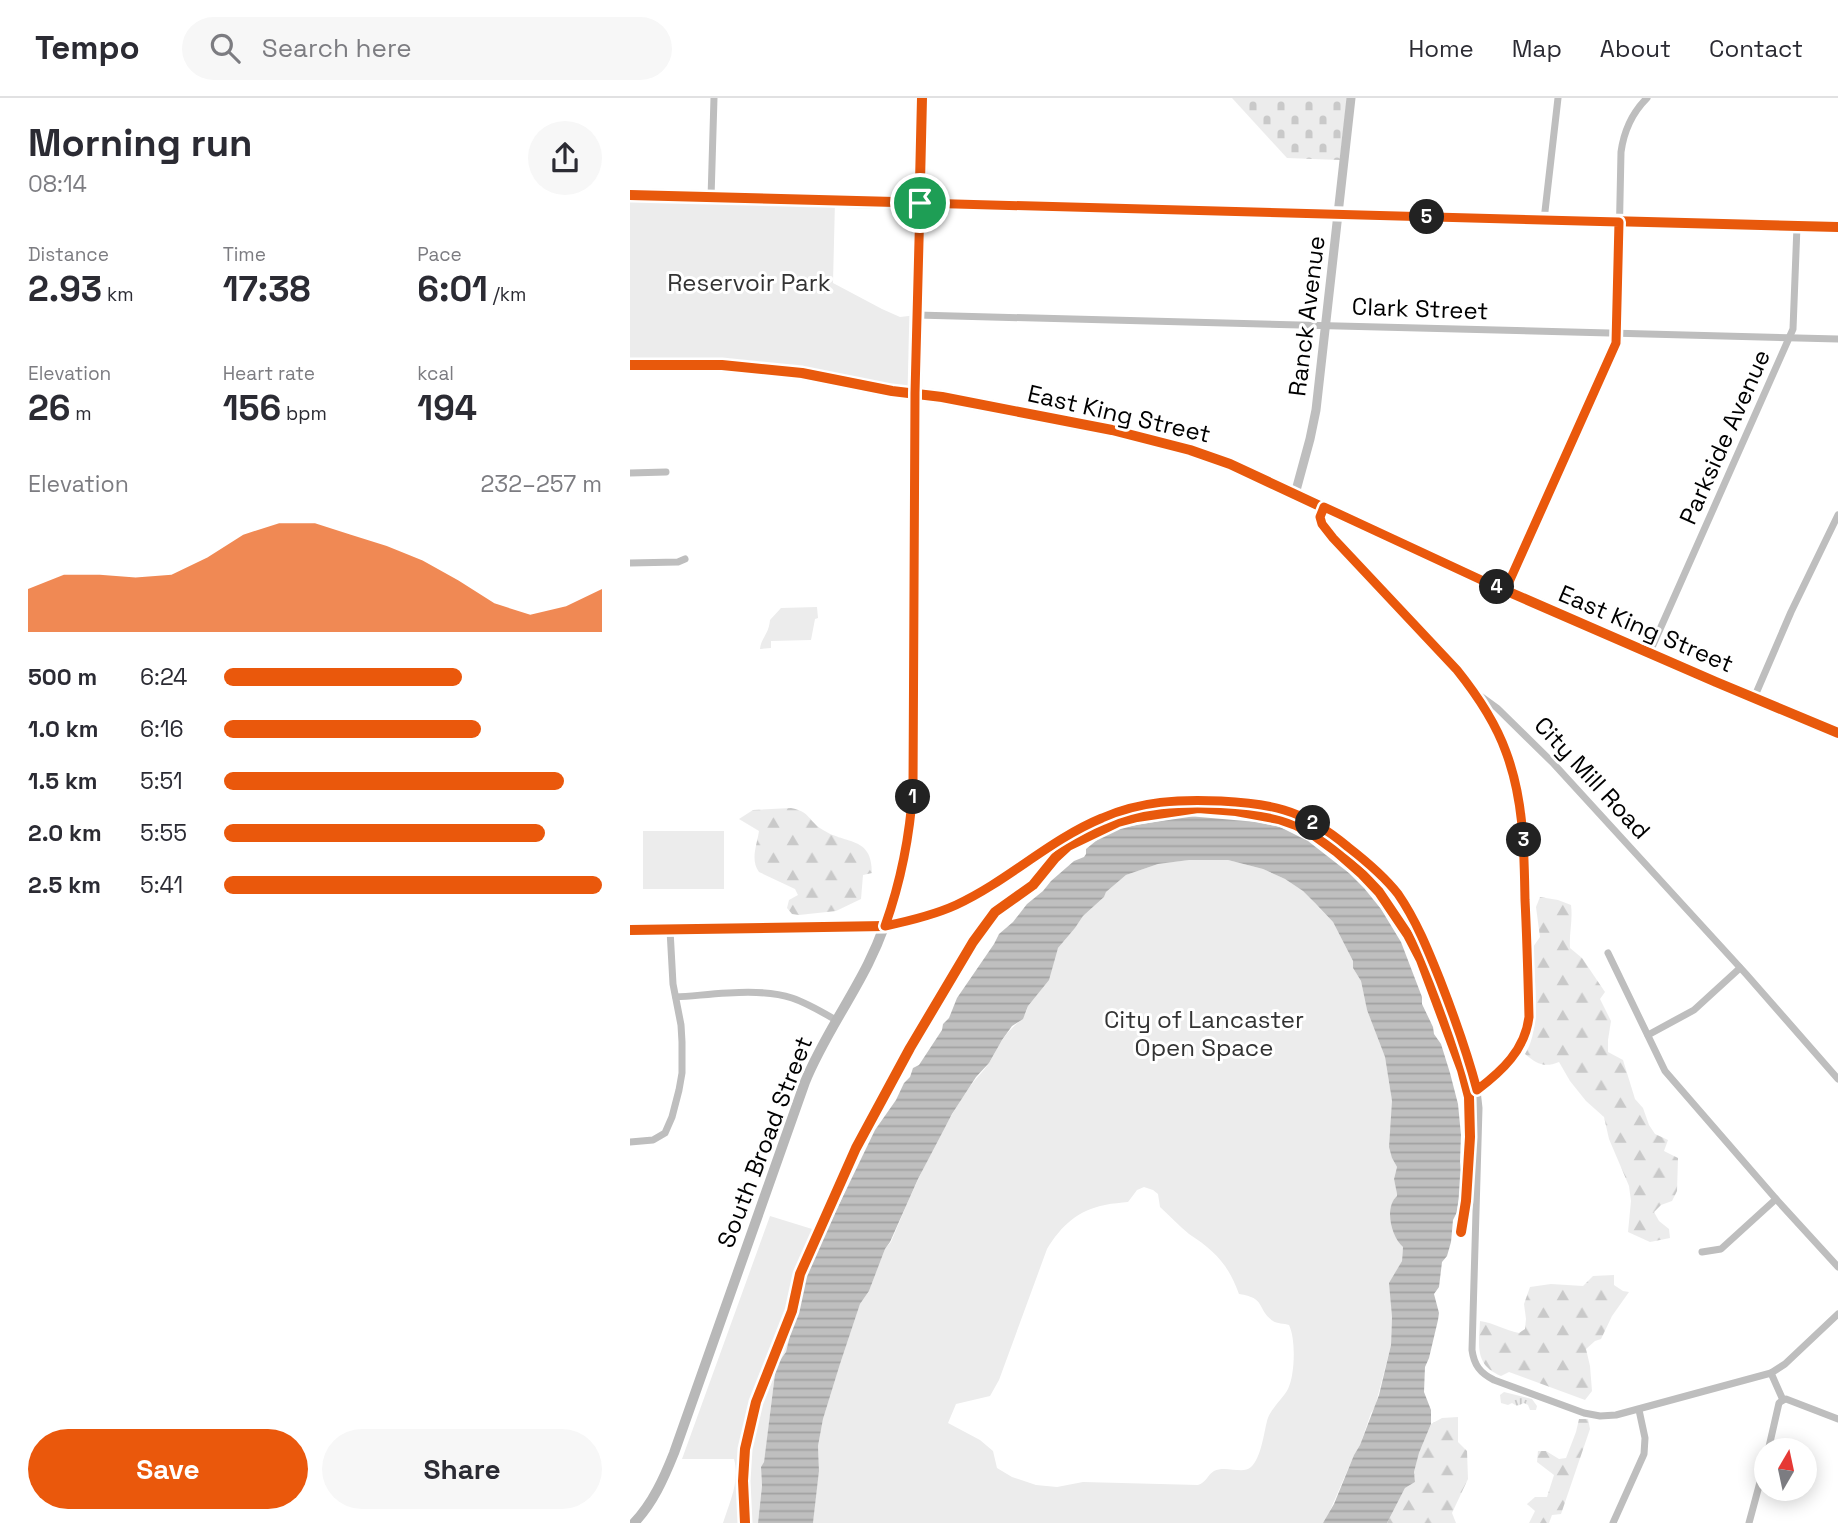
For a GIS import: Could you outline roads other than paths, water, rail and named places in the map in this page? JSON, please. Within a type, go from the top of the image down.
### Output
[{"type":"main road","points":[[915,393],[922,98]]},
{"type":"main road","points":[[630,195],[920,203]]},
{"type":"main road","name":"East King Street","points":[[630,365],[692,364],[777,370],[832,378],[1112,430],[1170,444],[1225,461],[1505,591],[1838,733]]},
{"type":"main road","name":"South Broad Street","points":[[634,1523],[653,1499],[670,1461],[799,1096],[816,1057],[860,980],[885,926],[902,868],[913,788],[915,393]]},
{"type":"street","points":[[711,198],[714,98]]},
{"type":"street","name":"Ranck Avenue","points":[[1295,494],[1313,426],[1351,98]]},
{"type":"street","points":[[1544,220],[1558,98]]},
{"type":"street","points":[[1505,591],[1616,343],[1623,139],[1629,121],[1647,98]]},
{"type":"street","points":[[920,203],[1838,228]]},
{"type":"street","name":"Parkside Avenue","points":[[1650,654],[1793,330],[1797,226]]},
{"type":"street","name":"Clark Street","points":[[917,315],[1838,339]]},
{"type":"street","points":[[630,472],[666,472]]},
{"type":"street","name":"City Mill Road","points":[[1324,507],[1320,517],[1322,524],[1333,538],[1475,692],[1497,708],[1552,762],[1838,1079]]},
{"type":"street","points":[[1754,698],[1791,612],[1838,515]]},
{"type":"street","points":[[630,563],[678,562],[685,559]]},
{"type":"street","points":[[1475,692],[1506,751],[1520,802],[1529,1017],[1528,1029],[1519,1049],[1497,1074],[1477,1090]]},
{"type":"street","points":[[630,930],[885,926],[926,916],[958,904],[1070,833],[1101,818],[1145,804],[1177,800],[1238,802],[1282,809],[1311,821],[1338,838],[1396,892],[1416,923],[1436,968],[1467,1053],[1479,1108],[1472,1350],[1475,1364],[1481,1373],[1584,1413],[1607,1416],[1639,1410],[1771,1373],[1785,1364],[1838,1314]]},
{"type":"street","points":[[630,1142],[653,1140],[665,1133],[679,1090],[682,1042],[671,965],[670,930]]},
{"type":"street","points":[[1608,953],[1665,1071],[1838,1267]]},
{"type":"street","points":[[1648,1035],[1693,1010],[1740,968]]},
{"type":"street","points":[[676,997],[775,994],[805,1003],[836,1020]]},
{"type":"street","points":[[1702,1252],[1721,1249],[1776,1199]]},
{"type":"street","points":[[1771,1373],[1783,1400]]},
{"type":"street","points":[[1771,1438],[1779,1403],[1786,1399],[1838,1419]]},
{"type":"street","points":[[1613,1523],[1644,1454],[1645,1438],[1639,1410]]},
{"type":"street","points":[[1749,1523],[1755,1502]]},
{"type":"park label","name":"Reservoir Park","points":[[749,283]]},
{"type":"park label","name":"City of Lancaster Open Space","points":[[1204,1034]]}]
